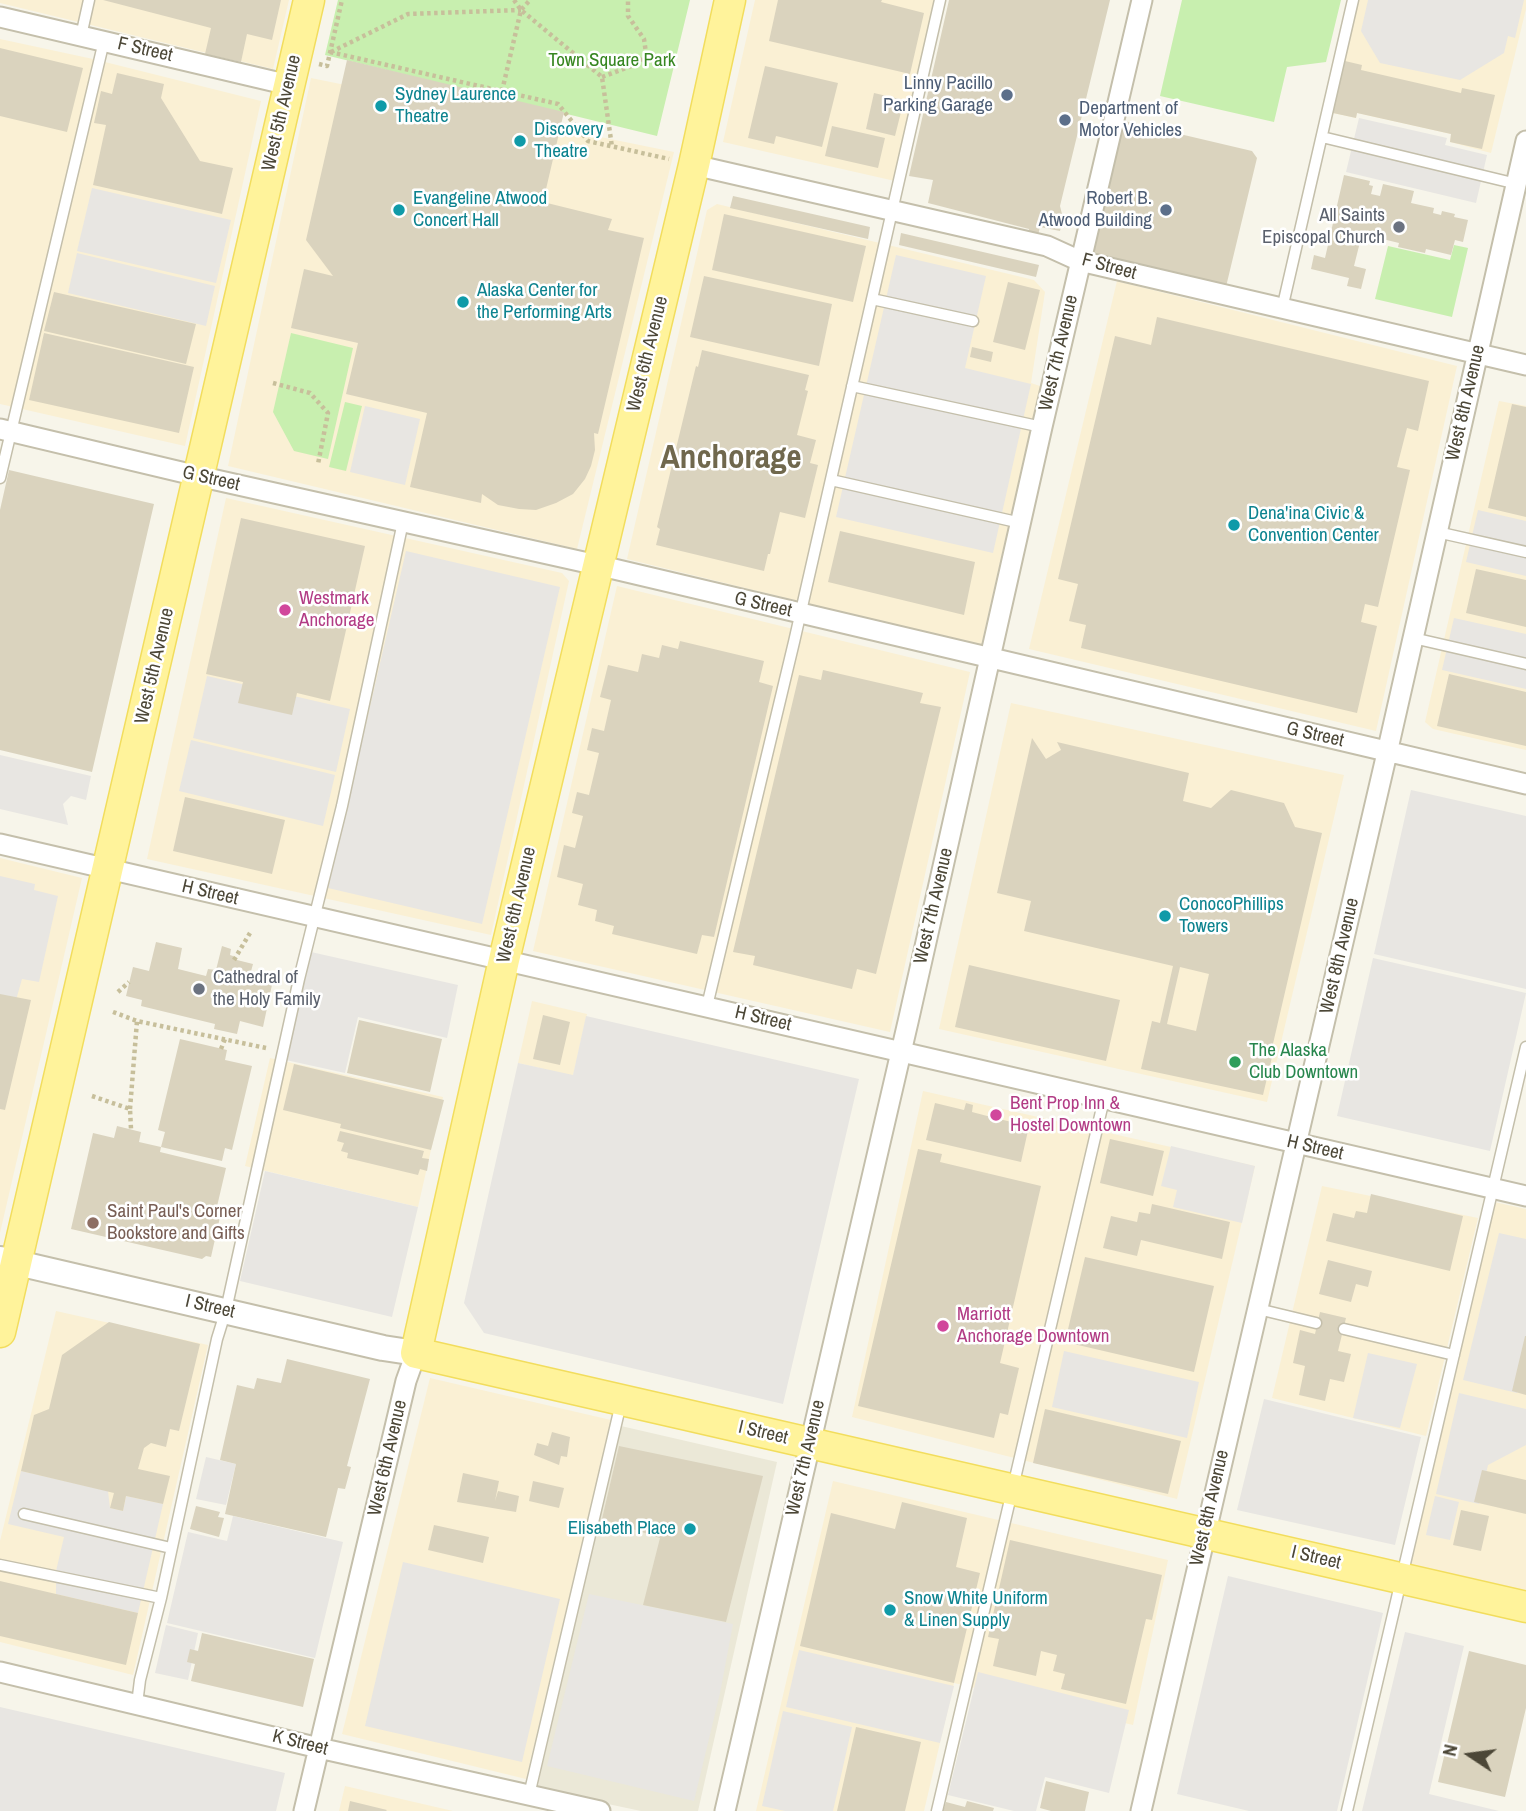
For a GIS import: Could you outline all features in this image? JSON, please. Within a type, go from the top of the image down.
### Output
[{"type":"main road","name":"West 5th Avenue","points":[[0,1332],[8,1261],[107,869],[309,0]]},
{"type":"main road","name":"West 6th Avenue","points":[[416,1353],[504,960],[694,164],[730,0]]},
{"type":"main road","name":"I Street","points":[[416,1353],[1526,1607]]},
{"type":"street","name":"West 7th Avenue","points":[[725,1811],[1142,0]]},
{"type":"street","name":"F Street","points":[[0,17],[289,85]]},
{"type":"street","name":"West 8th Avenue","points":[[1141,1811],[1297,1144],[1477,354],[1519,193],[1526,141]]},
{"type":"street","name":"F Street","points":[[694,164],[1047,246],[1080,261],[1282,310],[1526,365]]},
{"type":"street","name":"G Street","points":[[5,430],[597,565],[1387,753],[1526,783]]},
{"type":"street","name":"H Street","points":[[0,844],[1526,1196]]},
{"type":"street","name":"I Street","points":[[8,1261],[383,1348],[416,1353]]},
{"type":"street","name":"West 6th Avenue","points":[[304,1811],[403,1395],[416,1353]]},
{"type":"street","name":"K Street","points":[[0,1672],[600,1811]]},
{"type":"lane","points":[[81,36],[89,0]]},
{"type":"lane","points":[[707,1006],[831,480],[940,0]]},
{"type":"lane","points":[[1282,310],[1353,0]]},
{"type":"lane","points":[[0,478],[5,430],[104,41]]},
{"type":"lane","points":[[1322,137],[1519,193]]},
{"type":"lane","points":[[872,299],[973,321]]},
{"type":"lane","points":[[852,386],[1042,427]]},
{"type":"lane","points":[[831,480],[1021,523]]},
{"type":"lane","points":[[137,1704],[140,1680],[161,1598],[217,1339],[226,1310],[314,917],[342,806],[403,522]]},
{"type":"lane","points":[[1437,532],[1526,552]]},
{"type":"lane","points":[[1413,638],[1526,664]]},
{"type":"lane","points":[[1347,1811],[1526,1047]]},
{"type":"lane","points":[[937,1811],[1104,1099]]},
{"type":"lane","points":[[1258,1309],[1316,1322]]},
{"type":"lane","points":[[1344,1329],[1454,1354]]},
{"type":"lane","points":[[529,1794],[622,1400]]},
{"type":"lane","points":[[23,1514],[171,1548]]},
{"type":"lane","points":[[0,1564],[161,1598]]},
{"type":"path","points":[[514,0],[521,10],[602,77],[612,147]]},
{"type":"path","points":[[502,91],[521,10],[530,0]]},
{"type":"path","points":[[602,77],[639,63],[646,53],[644,39],[628,16],[628,0]]},
{"type":"path","points":[[521,10],[408,15],[330,52],[558,104],[588,141],[694,164]]},
{"type":"path","points":[[273,383],[310,393],[328,414],[318,464]]},
{"type":"path","points":[[234,960],[250,933]]},
{"type":"path","points":[[118,992],[129,982]]},
{"type":"path","points":[[113,1012],[137,1021],[266,1048]]},
{"type":"path","points":[[131,1129],[130,1109],[137,1021]]},
{"type":"path","points":[[222,1049],[225,1039]]},
{"type":"path","points":[[92,1096],[130,1109]]},
{"type":"shaded area","points":[[0,0],[289,0],[273,69],[0,3]]},
{"type":"shaded area","points":[[755,0],[937,0],[895,181],[723,142]]},
{"type":"shaded area","points":[[1353,0],[1526,0],[1491,153],[1450,142],[1451,134],[1357,113],[1356,118],[1328,112]]},
{"type":"shaded area","points":[[1368,0],[1524,0],[1515,38],[1508,36],[1504,53],[1460,80],[1380,63],[1361,31]]},
{"type":"shaded area","points":[[0,39],[261,101],[185,446],[0,404]]},
{"type":"shaded area","name":"Alaska Center for the Performing Arts","points":[[311,78],[674,152],[577,549],[228,466]]},
{"type":"shaded area","points":[[1359,118],[1447,138],[1445,145],[1487,155],[1476,203],[1346,172]]},
{"type":"shaded area","points":[[92,188],[231,220],[216,283],[77,251]]},
{"type":"shaded area","points":[[717,204],[1034,280],[1045,292],[1031,383],[1040,386],[981,646],[627,559],[707,210]]},
{"type":"shaded area","points":[[77,253],[215,286],[206,326],[68,293]]},
{"type":"shaded area","points":[[896,255],[986,276],[965,368],[1031,384],[993,553],[836,517]]},
{"type":"shaded area","name":"Dena'ina Civic & Convention Center","points":[[1117,281],[1457,366],[1376,731],[1029,649]]},
{"type":"shaded area","points":[[1499,401],[1526,406],[1526,750],[1433,729],[1425,722]]},
{"type":"shaded area","points":[[365,406],[420,419],[405,485],[350,472]]},
{"type":"shaded area","points":[[226,498],[562,573],[569,581],[491,935],[147,859]]},
{"type":"shaded area","points":[[1478,510],[1526,521],[1526,576],[1466,562]]},
{"type":"shaded area","points":[[406,551],[560,587],[482,924],[328,888]]},
{"type":"shaded area","points":[[617,586],[970,672],[890,1032],[533,951]]},
{"type":"shaded area","points":[[1454,618],[1526,634],[1526,689],[1442,670]]},
{"type":"shaded area","points":[[207,676],[350,709],[336,772],[193,738]]},
{"type":"shaded area","points":[[1011,703],[1344,775],[1267,1102],[939,1029]]},
{"type":"shaded area","points":[[191,740],[335,775],[323,826],[179,791]]},
{"type":"shaded area","points":[[0,755],[91,776],[86,800],[71,796],[63,804],[68,825],[0,809]]},
{"type":"shaded area","points":[[1411,790],[1526,816],[1526,989],[1374,954]]},
{"type":"shaded area","points":[[0,858],[82,878],[0,1233]]},
{"type":"shaded area","points":[[0,876],[35,884],[34,890],[58,896],[39,982],[22,979],[16,1000],[0,996]]},
{"type":"shaded area","points":[[311,952],[458,985],[447,1038],[358,1017],[345,1073],[286,1060]]},
{"type":"shaded area","points":[[1373,958],[1526,993],[1490,1151],[1337,1116]]},
{"type":"shaded area","points":[[532,1001],[587,1014],[573,1076],[518,1063]]},
{"type":"shaded area","points":[[586,1016],[859,1079],[783,1404],[484,1333],[464,1303],[518,1063],[573,1075]]},
{"type":"shaded area","points":[[270,1058],[443,1097],[418,1207],[245,1166]]},
{"type":"shaded area","points":[[923,1091],[1255,1166],[1177,1499],[852,1417]]},
{"type":"shaded area","points":[[1171,1146],[1255,1166],[1242,1223],[1173,1207],[1177,1190],[1161,1186]]},
{"type":"shaded area","points":[[265,1171],[418,1207],[392,1317],[240,1281]]},
{"type":"shaded area","points":[[1322,1186],[1478,1218],[1426,1436],[1272,1398]]},
{"type":"shaded area","points":[[1485,1200],[1526,1209],[1526,1597],[1399,1569]]},
{"type":"shaded area","points":[[1499,1233],[1526,1239],[1526,1355],[1517,1393],[1463,1380]]},
{"type":"shaded area","points":[[56,1311],[208,1345],[133,1675],[0,1642],[0,1541]]},
{"type":"shaded area","points":[[1064,1351],[1199,1382],[1187,1438],[1052,1407]]},
{"type":"shaded area","points":[[1368,1353],[1417,1364],[1400,1428],[1353,1418]]},
{"type":"shaded area","points":[[430,1378],[611,1420],[526,1779],[342,1734]]},
{"type":"shaded area","points":[[1459,1393],[1526,1409],[1526,1445],[1488,1465],[1479,1504],[1436,1494]]},
{"type":"shaded area","points":[[1264,1399],[1421,1437],[1395,1545],[1237,1510]]},
{"type":"shaded area","points":[[621,1426],[777,1462],[698,1811],[641,1811],[537,1789]]},
{"type":"shaded area","points":[[206,1457],[236,1464],[226,1505],[196,1499]]},
{"type":"shaded area","points":[[21,1471],[108,1491],[110,1508],[123,1511],[126,1496],[163,1504],[138,1613],[56,1594],[56,1571],[64,1537],[8,1524]]},
{"type":"shaded area","points":[[833,1481],[1168,1560],[1133,1725],[954,1683],[924,1811],[756,1811]]},
{"type":"shaded area","points":[[1435,1496],[1459,1502],[1450,1540],[1426,1535]]},
{"type":"shaded area","points":[[233,1516],[343,1542],[315,1658],[167,1623],[188,1532],[227,1541]]},
{"type":"shaded area","points":[[403,1562],[560,1599],[522,1762],[365,1726]]},
{"type":"shaded area","points":[[1228,1576],[1383,1613],[1337,1811],[1249,1811],[1177,1794]]},
{"type":"shaded area","points":[[589,1594],[733,1624],[720,1693],[694,1801],[547,1766]]},
{"type":"shaded area","points":[[166,1625],[198,1633],[188,1680],[155,1673]]},
{"type":"shaded area","points":[[1405,1632],[1464,1646],[1429,1794],[1499,1811],[1362,1811]]},
{"type":"shaded area","points":[[799,1650],[954,1686],[940,1743],[786,1707]]},
{"type":"shaded area","points":[[978,1672],[1129,1710],[1109,1793],[1045,1777],[1036,1811],[1014,1811],[948,1795]]},
{"type":"shaded area","points":[[0,1707],[285,1773],[276,1811],[0,1811]]},
{"type":"shaded area","points":[[783,1711],[852,1727],[833,1811],[785,1811],[762,1806]]},
{"type":"shaded area","points":[[345,1786],[453,1811],[339,1811]]},
{"type":"green space","name":"Town Square Park","points":[[338,0],[690,0],[657,136],[325,55]]},
{"type":"green space","points":[[1182,0],[1341,0],[1326,62],[1287,67],[1274,122],[1160,96]]},
{"type":"green space","points":[[1454,245],[1468,248],[1452,317],[1375,299],[1388,246],[1450,260]]},
{"type":"green space","points":[[291,333],[353,348],[328,459],[294,451],[273,412]]},
{"type":"green space","points":[[345,402],[362,406],[346,471],[329,467]]},
{"type":"building","points":[[103,0],[281,0],[272,40],[247,34],[241,62],[205,54],[211,28]]},
{"type":"building","points":[[778,0],[882,0],[881,2],[924,13],[910,74],[769,41]]},
{"type":"building","name":"Linny Pacillo Parking Garage","points":[[949,0],[1110,0],[1060,206],[1063,218],[1060,231],[1040,227],[1037,239],[1028,236],[1029,229],[928,203],[933,180],[909,176]]},
{"type":"building","points":[[0,48],[83,68],[67,132],[0,116]]},
{"type":"building","name":"Alaska Center for the Performing Arts","points":[[347,60],[564,112],[543,202],[612,219],[608,230],[644,238],[598,434],[594,433],[595,450],[591,466],[573,494],[556,503],[536,510],[519,509],[498,505],[482,494],[481,503],[410,487],[427,413],[346,394],[358,343],[291,328],[304,269],[333,276],[306,240]]},
{"type":"building","points":[[1345,61],[1362,65],[1361,70],[1461,93],[1462,88],[1495,95],[1482,149],[1450,142],[1451,134],[1357,113],[1356,118],[1333,113]]},
{"type":"building","points":[[765,66],[838,83],[822,147],[776,136],[774,144],[748,138]]},
{"type":"building","points":[[117,73],[164,84],[161,98],[200,161],[233,168],[222,214],[93,185],[106,125],[94,123],[101,91],[112,94]]},
{"type":"building","points":[[874,93],[904,100],[895,136],[866,129]]},
{"type":"building","name":"Robert B. Atwood Building","points":[[1116,119],[1252,151],[1257,158],[1224,295],[1079,267]]},
{"type":"building","points":[[832,126],[885,138],[878,168],[825,156]]},
{"type":"building","name":"All Saints Episcopal Church","points":[[1344,175],[1370,181],[1369,185],[1373,186],[1371,194],[1380,196],[1383,184],[1414,191],[1411,203],[1434,208],[1433,213],[1441,215],[1442,211],[1468,220],[1463,242],[1455,240],[1451,255],[1426,249],[1425,253],[1362,234],[1354,266],[1366,269],[1361,289],[1347,286],[1349,278],[1311,269],[1314,255],[1325,258]]},
{"type":"building","points":[[733,196],[870,227],[868,239],[730,208]]},
{"type":"building","points":[[724,214],[866,246],[853,302],[712,270]]},
{"type":"building","points":[[901,233],[1039,265],[1036,277],[899,245]]},
{"type":"building","points":[[704,276],[832,304],[819,366],[690,337]]},
{"type":"building","points":[[1008,282],[1040,290],[1025,350],[993,342]]},
{"type":"building","points":[[54,292],[196,324],[186,364],[44,331]]},
{"type":"building","name":"Dena'ina Civic & Convention Center","points":[[1157,317],[1429,381],[1418,431],[1407,428],[1397,467],[1410,470],[1378,607],[1365,604],[1361,622],[1377,626],[1357,713],[1081,648],[1086,625],[1069,621],[1078,584],[1058,579],[1115,336],[1151,345]]},
{"type":"building","points":[[44,333],[194,367],[179,433],[29,400]]},
{"type":"building","points":[[972,347],[993,352],[991,362],[970,357]]},
{"type":"building","points":[[702,350],[809,375],[805,390],[808,391],[797,435],[816,440],[810,463],[818,465],[805,518],[780,512],[764,571],[656,545],[660,529],[657,527]]},
{"type":"building","points":[[1512,404],[1526,407],[1526,517],[1488,508]]},
{"type":"building","points":[[9,470],[154,504],[92,772],[0,750],[0,510]]},
{"type":"building","name":"Westmark Anchorage","points":[[241,518],[365,546],[330,701],[297,693],[292,715],[238,703],[243,682],[206,674]]},
{"type":"building","points":[[840,531],[975,562],[964,615],[828,582]]},
{"type":"building","points":[[1476,569],[1526,580],[1526,627],[1466,613]]},
{"type":"building","points":[[680,641],[764,661],[759,682],[773,686],[714,937],[702,935],[697,954],[612,934],[614,926],[595,921],[597,910],[578,905],[583,884],[557,877],[564,845],[575,848],[583,816],[572,813],[577,792],[589,795],[599,753],[587,750],[592,728],[604,731],[611,700],[600,697],[608,665],[638,672],[642,654],[659,658],[662,645],[678,649]]},
{"type":"building","points":[[823,670],[923,693],[920,703],[941,707],[876,974],[857,969],[852,989],[753,965],[755,956],[733,952],[799,675],[821,680]]},
{"type":"building","points":[[1449,674],[1526,692],[1526,746],[1437,726]]},
{"type":"building","name":"ConocoPhillips Towers","points":[[1032,738],[1046,759],[1061,750],[1057,742],[1189,773],[1183,801],[1211,808],[1231,790],[1284,803],[1295,827],[1322,833],[1272,1048],[1267,1047],[1265,1055],[1272,1057],[1263,1095],[1141,1069],[1152,1021],[1160,1023],[1173,966],[1024,931],[1031,901],[997,893]],"holes":[[[1180,967],[1209,974],[1196,1031],[1167,1024]]]},
{"type":"building","points":[[185,797],[285,820],[272,874],[173,851]]},
{"type":"building","name":"Cathedral of the Holy Family","points":[[156,942],[182,948],[178,969],[206,976],[208,969],[216,970],[222,946],[231,949],[230,955],[233,959],[253,964],[250,975],[273,980],[263,1027],[240,1021],[237,1034],[214,1029],[215,1024],[141,1006],[142,1000],[126,996],[133,967],[149,971]]},
{"type":"building","points":[[969,965],[1120,1000],[1106,1061],[955,1027]]},
{"type":"building","points":[[0,994],[31,1000],[5,1110],[0,1109]]},
{"type":"building","points":[[543,1015],[570,1022],[560,1065],[533,1059]]},
{"type":"building","points":[[359,1020],[442,1039],[430,1092],[347,1073]]},
{"type":"building","points":[[180,1039],[227,1050],[225,1060],[252,1066],[232,1150],[225,1148],[222,1161],[161,1147],[165,1132],[158,1130]]},
{"type":"building","points":[[294,1064],[444,1100],[431,1150],[340,1128],[341,1124],[283,1110]]},
{"type":"building","points":[[935,1103],[964,1110],[966,1103],[973,1105],[972,1112],[991,1117],[993,1109],[1001,1111],[999,1119],[1029,1126],[1021,1162],[926,1140]]},
{"type":"building","points":[[117,1126],[141,1132],[139,1142],[161,1147],[160,1152],[226,1168],[215,1215],[220,1217],[211,1257],[202,1259],[71,1229],[93,1133],[114,1138]]},
{"type":"building","points":[[340,1131],[424,1151],[422,1158],[429,1159],[427,1171],[420,1169],[418,1175],[347,1158],[348,1153],[341,1151],[344,1143],[337,1141]]},
{"type":"building","points":[[1110,1139],[1164,1151],[1153,1196],[1100,1183]]},
{"type":"building","name":"Marriott Anchorage Downtown","points":[[918,1149],[942,1154],[940,1162],[1041,1186],[1000,1363],[1019,1368],[1008,1415],[1000,1413],[994,1438],[858,1406]]},
{"type":"building","points":[[1371,1194],[1463,1216],[1450,1271],[1326,1241],[1333,1213],[1354,1218],[1356,1211],[1367,1213]]},
{"type":"building","points":[[1152,1204],[1230,1222],[1222,1259],[1141,1240],[1137,1256],[1103,1248],[1111,1216],[1137,1222],[1139,1212],[1150,1214]]},
{"type":"building","points":[[1085,1257],[1214,1286],[1194,1372],[1065,1342]]},
{"type":"building","points":[[1328,1260],[1372,1271],[1368,1287],[1356,1284],[1351,1302],[1319,1294]]},
{"type":"building","points":[[1320,1312],[1346,1318],[1338,1351],[1351,1354],[1344,1382],[1330,1379],[1325,1401],[1299,1395],[1305,1366],[1293,1363],[1300,1330],[1315,1334]]},
{"type":"building","points":[[109,1322],[200,1344],[179,1431],[170,1429],[166,1447],[151,1443],[144,1448],[138,1469],[170,1476],[163,1504],[126,1496],[123,1511],[110,1508],[114,1493],[21,1471],[34,1415],[49,1409],[62,1355]]},
{"type":"building","points":[[1526,1336],[1526,1395],[1512,1391]]},
{"type":"building","points":[[287,1359],[370,1379],[347,1466],[351,1467],[345,1489],[338,1488],[326,1537],[225,1514],[236,1464],[220,1460],[237,1385],[254,1389],[257,1378],[281,1383]]},
{"type":"building","points":[[1045,1409],[1181,1441],[1168,1494],[1033,1463]]},
{"type":"building","points":[[552,1432],[570,1437],[567,1457],[561,1456],[559,1465],[534,1455],[537,1443],[548,1446]]},
{"type":"building","name":"Elisabeth Place","points":[[619,1446],[763,1476],[726,1622],[643,1605],[660,1538],[602,1519]]},
{"type":"building","points":[[1482,1470],[1526,1480],[1526,1514],[1474,1502]]},
{"type":"building","points":[[463,1473],[499,1481],[495,1501],[498,1491],[519,1496],[516,1512],[457,1502]]},
{"type":"building","points":[[533,1481],[564,1488],[559,1508],[529,1501]]},
{"type":"building","name":"Snow White Uniform & Linen Supply","points":[[902,1502],[967,1518],[956,1567],[980,1573],[954,1683],[800,1646],[831,1513],[895,1529]]},
{"type":"building","points":[[196,1506],[220,1512],[218,1517],[224,1518],[219,1537],[190,1529]]},
{"type":"building","points":[[1461,1510],[1489,1516],[1481,1551],[1453,1545]]},
{"type":"building","points":[[434,1525],[489,1537],[483,1563],[428,1550]]},
{"type":"building","points":[[1010,1540],[1162,1575],[1152,1620],[1146,1619],[1126,1704],[1061,1689],[1065,1674],[1053,1671],[1057,1655],[1041,1651],[1036,1676],[993,1666],[999,1639],[988,1637]]},
{"type":"building","points":[[0,1581],[138,1613],[126,1665],[0,1636]]},
{"type":"building","points":[[202,1633],[314,1659],[303,1707],[191,1681],[195,1664],[187,1662],[190,1649],[198,1651]]},
{"type":"building","points":[[1469,1651],[1526,1665],[1526,1708],[1505,1797],[1438,1782]]},
{"type":"building","points":[[856,1727],[921,1742],[905,1811],[837,1811]]},
{"type":"building","points":[[1046,1781],[1089,1792],[1085,1811],[1051,1811],[1040,1808]]},
{"type":"building","points":[[350,1801],[387,1810],[348,1811]]},
{"type":"building","points":[[967,1801],[994,1808],[993,1811],[943,1811],[946,1802],[965,1807]]},
{"type":"place","name":"Linny Pacillo Parking Garage","points":[[1007,95]]},
{"type":"place","name":"Sydney Laurence Theatre","points":[[381,106]]},
{"type":"place","name":"Department of Motor Vehicles","points":[[1065,120]]},
{"type":"place","name":"Discovery Theatre","points":[[520,141]]},
{"type":"place","name":"Evangeline Atwood Concert Hall","points":[[399,210]]},
{"type":"place","name":"Robert B. Atwood Building","points":[[1166,210]]},
{"type":"place","name":"All Saints Episcopal Church","points":[[1399,227]]},
{"type":"place","name":"Alaska Center for the Performing Arts","points":[[463,302]]},
{"type":"place","name":"Dena'ina Civic & Convention Center","points":[[1234,525]]},
{"type":"place","name":"Westmark Anchorage","points":[[285,610]]},
{"type":"place","name":"ConocoPhillips Towers","points":[[1165,916]]},
{"type":"place","name":"Cathedral of the Holy Family","points":[[199,989]]},
{"type":"place","name":"The Alaska Club Downtown","points":[[1235,1062]]},
{"type":"place","name":"Bent Prop Inn & Hostel Downtown","points":[[996,1115]]},
{"type":"place","name":"Saint Paul's Corner Bookstore and Gifts","points":[[93,1223]]},
{"type":"place","name":"Marriott Anchorage Downtown","points":[[943,1326]]},
{"type":"place","name":"Elisabeth Place","points":[[690,1529]]},
{"type":"place","name":"Snow White Uniform & Linen Supply","points":[[890,1610]]},
{"type":"district","name":"Anchorage","points":[[731,459]]}]
